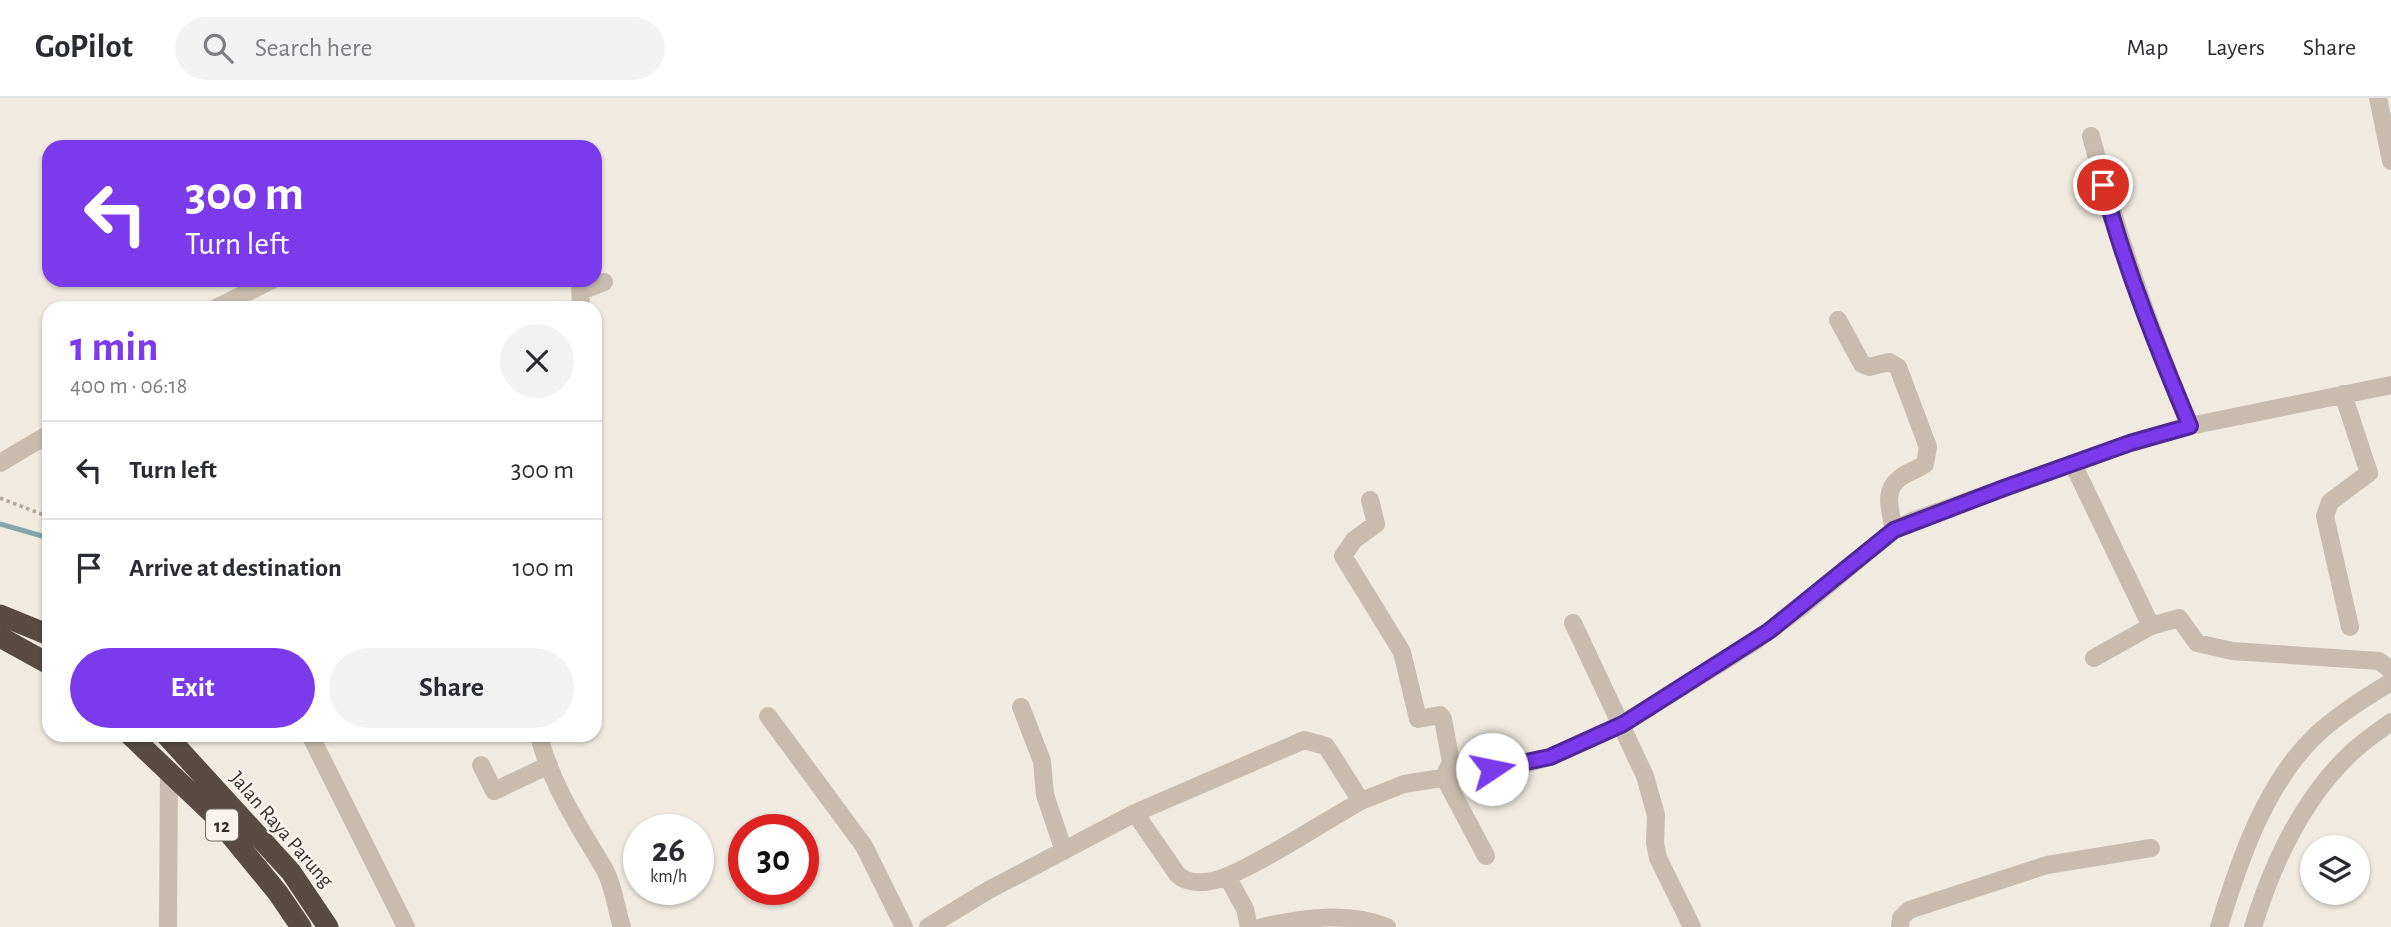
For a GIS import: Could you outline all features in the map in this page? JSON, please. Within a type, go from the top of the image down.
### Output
[{"type":"highway","points":[[0,615],[42,632]]},
{"type":"highway","points":[[0,637],[42,660]]},
{"type":"highway","name":"Jalan Raya Parung","points":[[137,742],[214,815],[278,893],[301,927]]},
{"type":"highway","name":"Jalan Raya Parung","points":[[172,742],[291,872],[328,927]]},
{"type":"street","points":[[2378,98],[2391,161]]},
{"type":"street","points":[[2091,136],[2116,234],[2151,333],[2190,426]]},
{"type":"street","points":[[230,301],[258,287]]},
{"type":"street","points":[[1838,320],[1862,364],[1869,367],[1889,362],[1898,368],[1928,447],[1925,464],[1902,476],[1888,495],[1894,530]]},
{"type":"street","points":[[1135,813],[1181,879],[1195,882],[1227,876],[1361,801],[1404,784],[1517,766],[1550,757],[1623,724],[1763,635],[1894,530],[1934,512],[2190,426],[2391,385]]},
{"type":"street","points":[[2343,394],[2369,473],[2330,502],[2325,516],[2350,627]]},
{"type":"street","points":[[0,463],[42,438]]},
{"type":"street","points":[[2073,464],[2151,626]]},
{"type":"street","points":[[1370,500],[1376,524],[1354,540],[1342,556],[1402,652],[1418,719],[1440,715],[1443,719],[1451,762],[1444,777]]},
{"type":"street","points":[[2094,658],[2151,626],[2179,618],[2197,643],[2232,651],[2379,661],[2389,680],[2315,737],[2267,802],[2236,869],[2219,927]]},
{"type":"street","points":[[1573,623],[1623,724],[1653,801],[1658,858],[1692,927]]},
{"type":"street","points":[[1021,707],[1042,761],[1045,795],[1064,851]]},
{"type":"street","points":[[768,716],[864,846],[904,927]]},
{"type":"street","points":[[2253,927],[2267,879],[2297,824],[2327,779],[2350,754],[2391,722]]},
{"type":"street","points":[[928,927],[1135,813],[1252,760],[1309,739],[1326,746],[1361,801]]},
{"type":"street","points":[[314,742],[406,927]]},
{"type":"street","points":[[541,742],[549,765],[584,839],[605,871],[622,927]]},
{"type":"street","points":[[481,765],[494,791],[549,765]]},
{"type":"street","points":[[168,927],[169,774]]},
{"type":"street","points":[[1444,777],[1486,856]]},
{"type":"street","points":[[1900,927],[1901,918],[1909,910],[2048,865],[2151,848]]},
{"type":"street","points":[[1227,876],[1245,909],[1250,927]]},
{"type":"street","points":[[1262,927],[1300,918],[1358,919],[1387,927]]},
{"type":"path","points":[[0,498],[42,514]]},
{"type":"waterway","points":[[0,524],[42,536]]},
{"type":"route","points":[[1492,769],[1517,766],[1550,757],[1623,724],[1693,682],[1769,631],[1894,530],[1934,512],[2130,443],[2190,426],[2151,333],[2116,234],[2103,185]]}]
